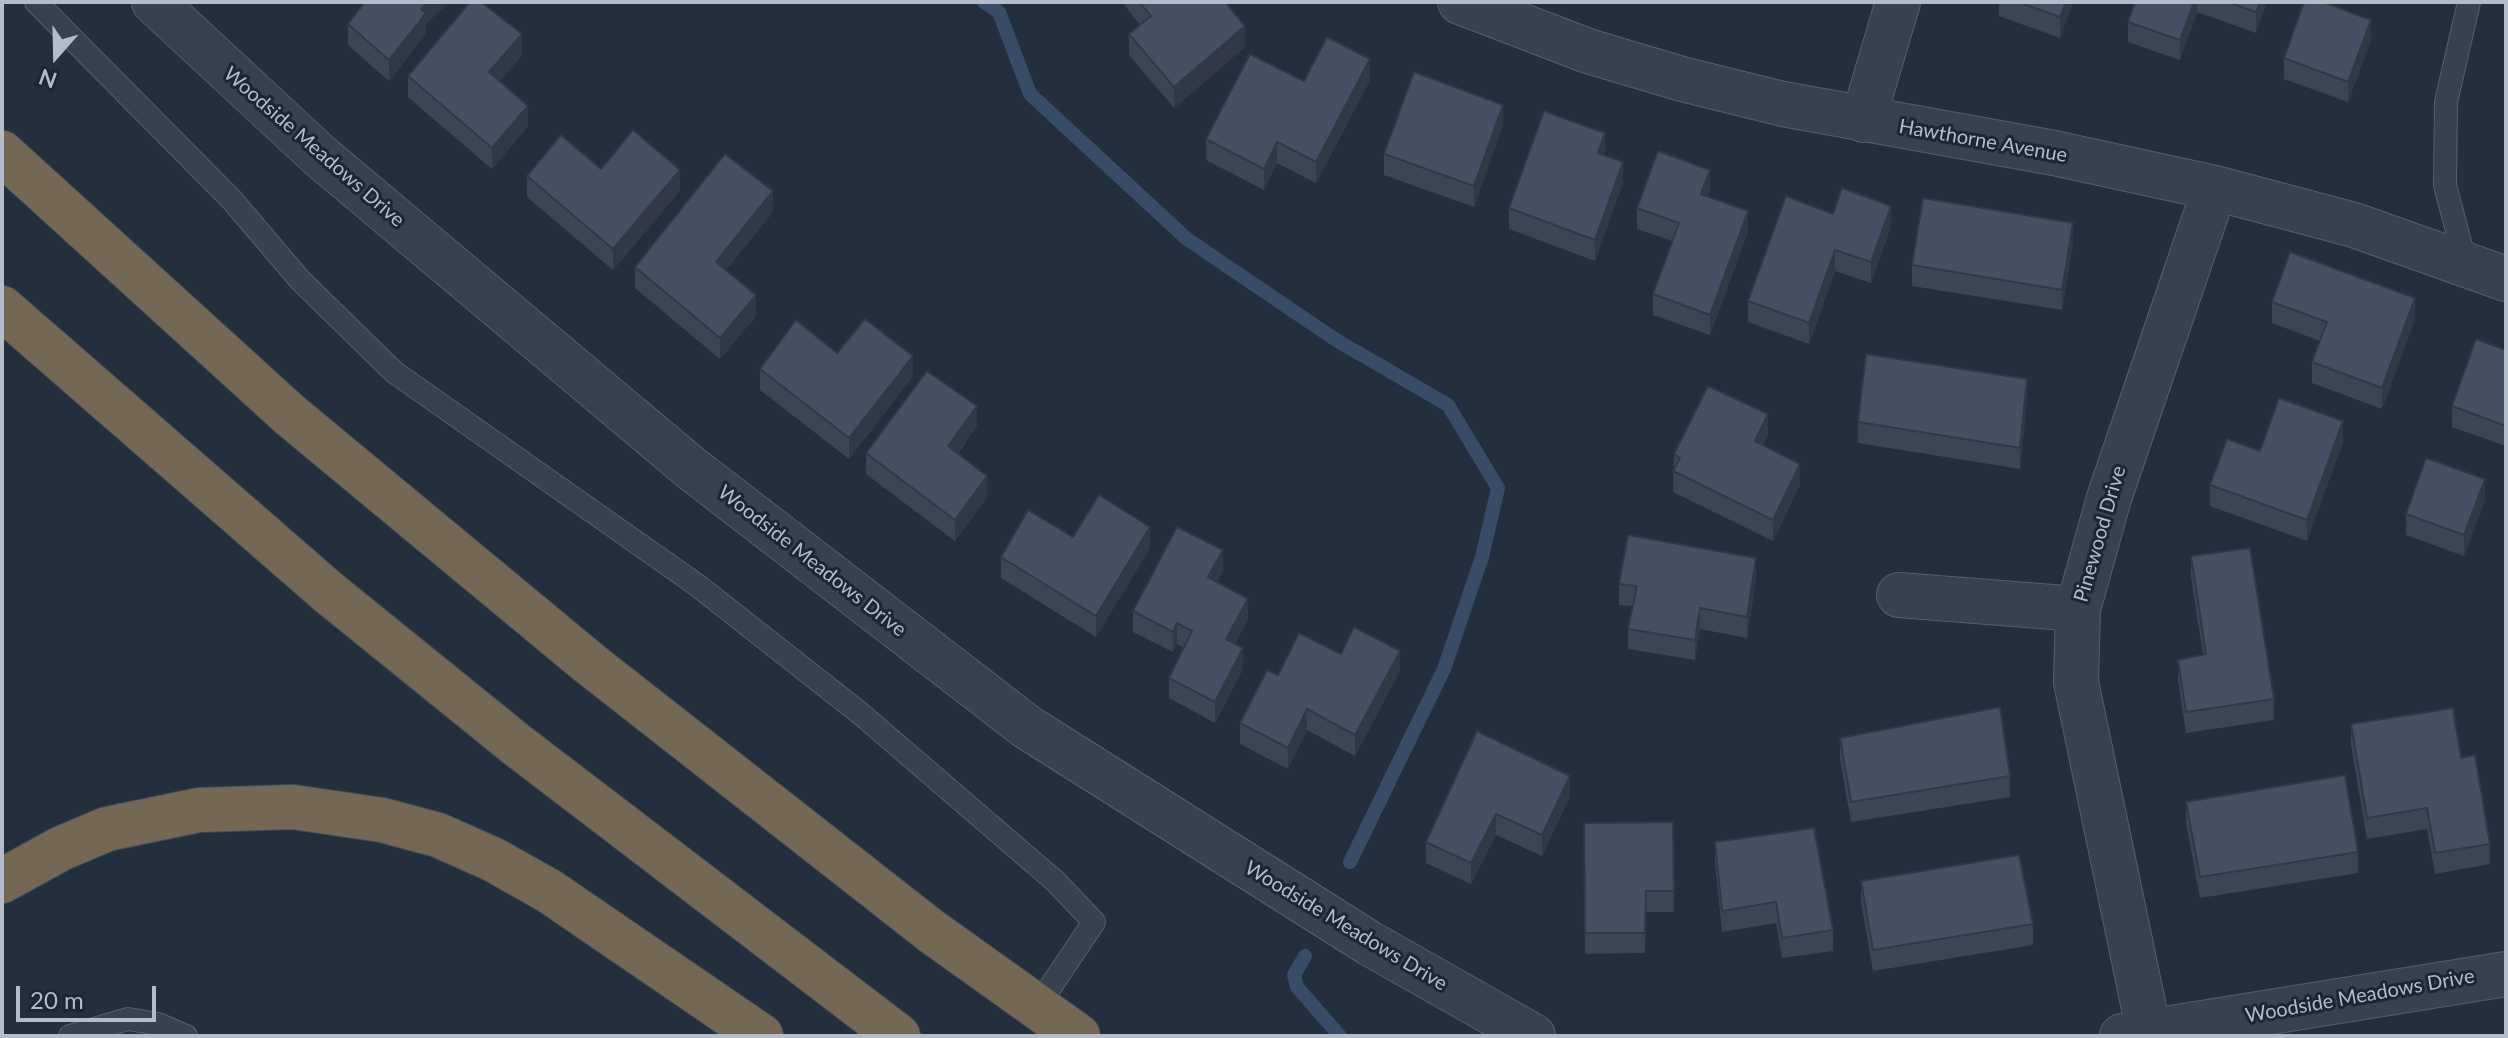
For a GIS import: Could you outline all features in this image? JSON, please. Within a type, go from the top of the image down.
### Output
[{"type":"highway","points":[[2,153],[290,415],[589,663],[931,931],[1078,1036]]},
{"type":"highway","points":[[2,308],[340,601],[530,755],[898,1036]]},
{"type":"highway","points":[[2,881],[60,849],[107,829],[199,810],[293,807],[382,820],[438,835],[494,860],[549,891],[761,1036]]},
{"type":"street","name":"Woodside Meadows Drive","points":[[154,2],[320,156],[691,468],[1027,727],[1369,943],[1533,1036]]},
{"type":"street","name":"Hawthorne Avenue","points":[[1460,2],[1588,51],[1669,75],[1863,120],[2054,153],[2215,188],[2354,225],[2506,279]]},
{"type":"street","points":[[1863,120],[1898,2]]},
{"type":"street","name":"Pinewood Drive","points":[[2134,1034],[2076,682],[2078,609],[2109,498],[2215,188]]},
{"type":"street","points":[[1899,595],[2078,609]]},
{"type":"street","name":"Woodside Meadows Drive","points":[[2134,1034],[2480,975],[2506,974]]},
{"type":"lane","points":[[36,2],[232,200],[300,280],[394,372],[697,585],[861,714],[1055,881],[1094,922],[1037,1007]]},
{"type":"lane","points":[[2466,265],[2445,185],[2445,115],[2469,2]]},
{"type":"lane","points":[[70,1036],[128,1019],[158,1024],[186,1036]]},
{"type":"building","points":[[365,2],[428,2],[421,9],[426,13],[389,60],[348,24]]},
{"type":"building","points":[[470,2],[481,2],[522,34],[489,72],[528,106],[492,148],[408,76]]},
{"type":"building","points":[[1139,2],[1225,2],[1245,26],[1174,87],[1129,34],[1151,16]]},
{"type":"building","points":[[2018,2],[2066,2],[2060,17]]},
{"type":"building","points":[[2135,2],[2194,2],[2180,40],[2128,22]]},
{"type":"building","points":[[2227,2],[2260,2],[2256,12]]},
{"type":"building","points":[[2304,2],[2323,2],[2371,20],[2348,82],[2284,58]]},
{"type":"building","points":[[1327,37],[1370,59],[1316,162],[1277,142],[1264,169],[1206,139],[1250,54],[1304,81]]},
{"type":"building","points":[[1414,72],[1503,105],[1474,186],[1384,154]]},
{"type":"building","points":[[1544,111],[1605,133],[1598,153],[1623,162],[1595,240],[1509,208]]},
{"type":"building","points":[[633,130],[680,170],[613,249],[527,176],[561,135],[601,169]]},
{"type":"building","points":[[1658,151],[1710,170],[1701,194],[1748,211],[1710,315],[1653,294],[1679,223],[1637,208]]},
{"type":"building","points":[[725,154],[773,191],[716,262],[756,295],[720,338],[635,267]]},
{"type":"building","points":[[1842,188],[1891,206],[1871,262],[1835,250],[1809,323],[1748,301],[1786,196],[1833,214]]},
{"type":"building","points":[[1923,198],[2073,223],[2062,290],[1912,265]]},
{"type":"building","points":[[2290,252],[2415,298],[2382,388],[2312,362],[2327,322],[2272,302]]},
{"type":"building","points":[[865,319],[913,356],[849,438],[760,369],[796,320],[837,353]]},
{"type":"building","points":[[2476,339],[2506,350],[2506,426],[2452,406]]},
{"type":"building","points":[[1866,354],[2027,379],[2020,448],[1858,422]]},
{"type":"building","points":[[927,371],[977,406],[948,446],[987,476],[955,520],[866,453]]},
{"type":"building","points":[[1708,386],[1768,414],[1755,441],[1800,464],[1773,520],[1673,471],[1680,458],[1674,454]]},
{"type":"building","points":[[2279,398],[2343,421],[2307,520],[2210,485],[2227,439],[2260,451]]},
{"type":"building","points":[[2426,458],[2485,479],[2464,535],[2406,514]]},
{"type":"building","points":[[1099,495],[1150,527],[1096,616],[1001,557],[1028,510],[1073,537]]},
{"type":"building","points":[[1177,527],[1223,550],[1208,577],[1248,599],[1226,639],[1243,648],[1215,702],[1169,678],[1192,631],[1177,623],[1173,632],[1133,611]]},
{"type":"building","points":[[1628,535],[1756,558],[1747,617],[1700,608],[1695,640],[1628,629],[1637,586],[1619,584]]},
{"type":"building","points":[[2250,548],[2274,699],[2186,712],[2178,660],[2206,654],[2191,556]]},
{"type":"building","points":[[1354,627],[1400,651],[1355,735],[1307,709],[1288,748],[1240,723],[1267,670],[1278,675],[1299,633],[1341,654]]},
{"type":"building","points":[[2000,707],[2010,776],[1851,802],[1840,738]]},
{"type":"building","points":[[2453,708],[2461,758],[2475,755],[2490,844],[2435,853],[2427,808],[2367,818],[2351,724]]},
{"type":"building","points":[[1477,731],[1570,776],[1542,835],[1496,814],[1471,863],[1426,842]]},
{"type":"building","points":[[2345,775],[2358,852],[2200,877],[2186,802]]},
{"type":"building","points":[[1673,822],[1674,891],[1646,891],[1645,933],[1585,933],[1584,823]]},
{"type":"building","points":[[1814,828],[1833,930],[1782,938],[1776,902],[1722,911],[1715,842]]},
{"type":"building","points":[[2019,855],[2033,924],[1873,950],[1861,881]]},
{"type":"waterway","points":[[984,2],[999,12],[1030,94],[1187,239],[1336,340],[1448,405],[1498,488],[1482,557],[1444,669],[1350,862]]},
{"type":"waterway","points":[[1305,956],[1294,975],[1297,987],[1340,1036]]}]
